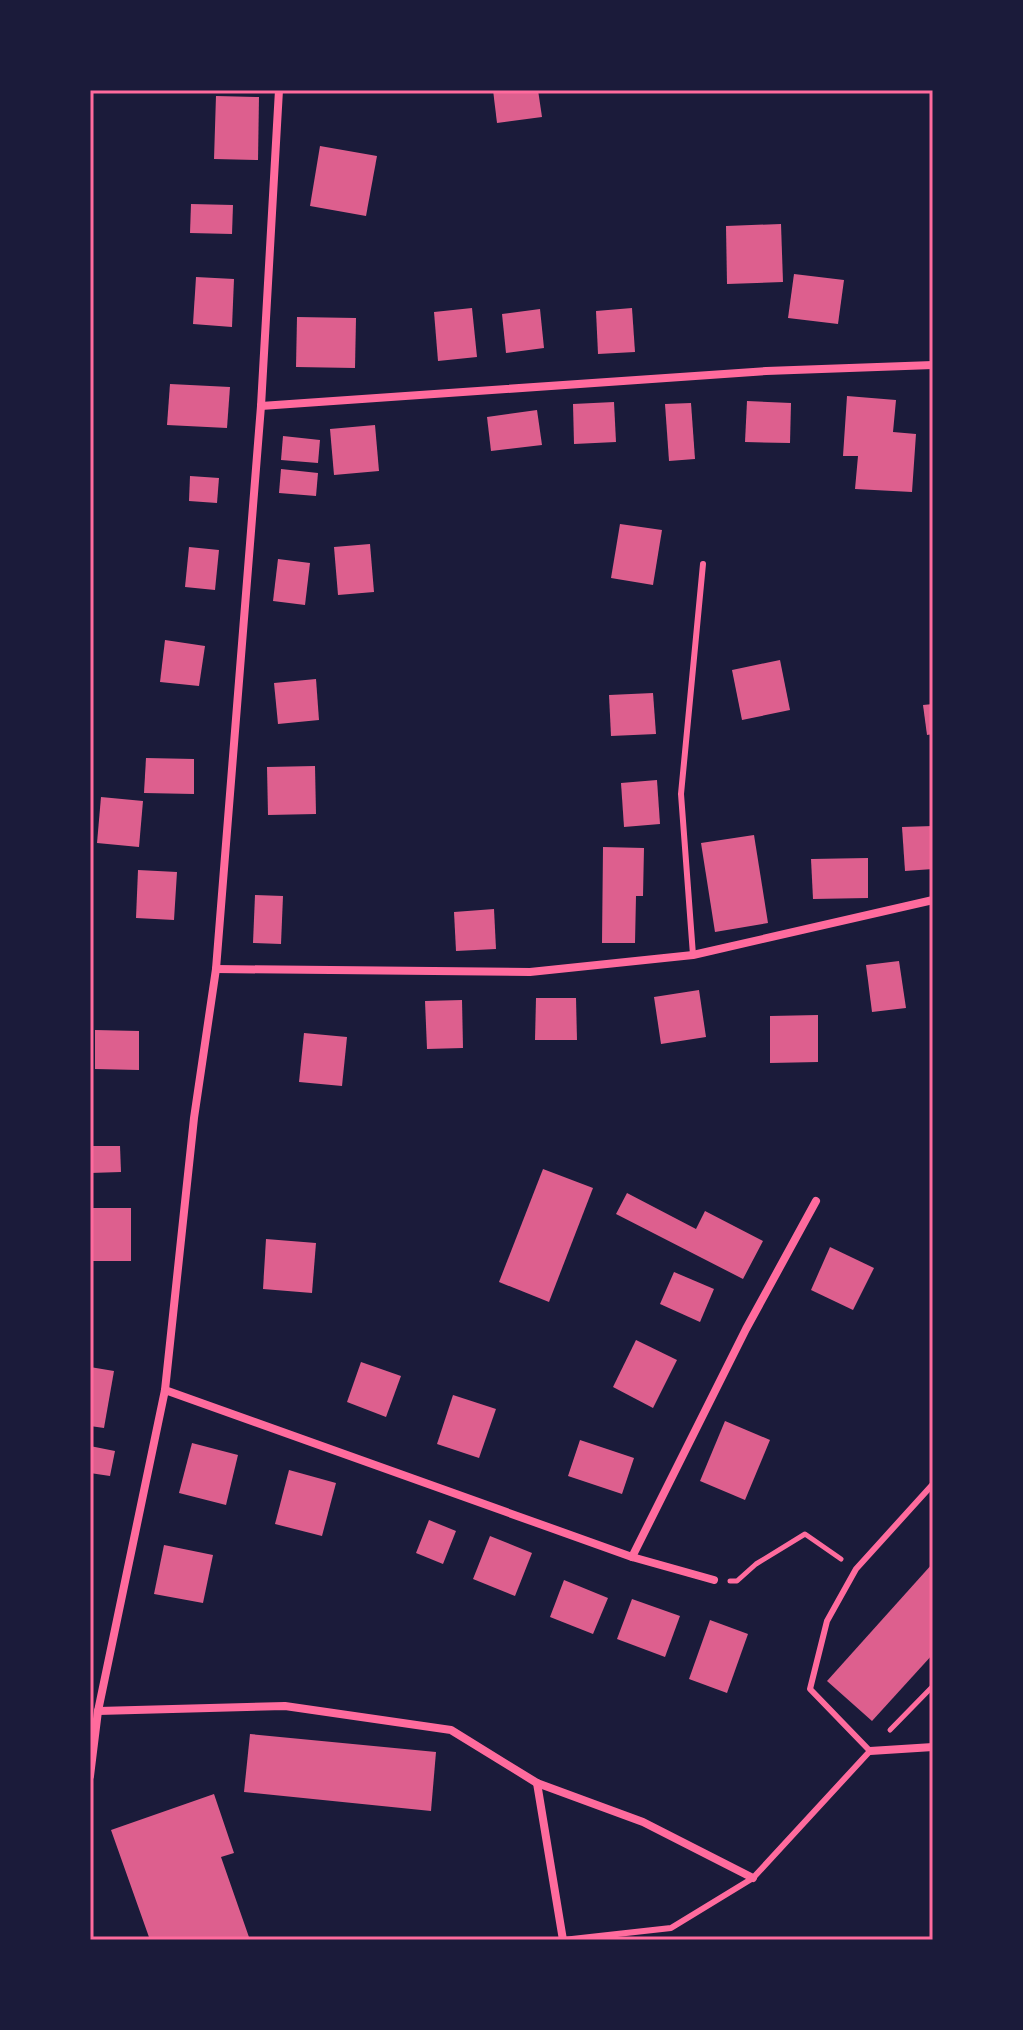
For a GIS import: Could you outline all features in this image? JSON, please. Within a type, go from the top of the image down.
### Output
[{"type":"street","points":[[90,1776],[98,1711],[165,1390],[194,1118],[216,969],[261,406],[279,90]]},
{"type":"street","points":[[261,406],[766,371],[933,365]]},
{"type":"street","points":[[216,969],[530,972],[693,955],[933,900]]},
{"type":"street","points":[[632,1557],[746,1329],[816,1201]]},
{"type":"street","points":[[165,1390],[632,1557],[714,1580]]},
{"type":"street","points":[[98,1711],[285,1706],[451,1730],[537,1783],[643,1822],[753,1878]]},
{"type":"street","points":[[870,1751],[933,1747]]},
{"type":"street","points":[[537,1783],[563,1940]]},
{"type":"lane","points":[[693,955],[681,794],[703,564]]},
{"type":"lane","points":[[563,1940],[671,1928],[753,1878],[870,1751],[810,1689],[827,1621],[856,1569],[933,1484]]},
{"type":"path","points":[[756,1564],[805,1534],[856,1569]]},
{"type":"path","points":[[870,1751],[933,1686]]},
{"type":"building","points":[[493,90],[538,90],[542,117],[497,123]]},
{"type":"building","points":[[216,96],[259,97],[258,160],[214,159]]},
{"type":"building","points":[[320,146],[377,156],[366,216],[310,206]]},
{"type":"building","points":[[191,204],[233,205],[232,234],[190,233]]},
{"type":"building","points":[[781,224],[783,282],[727,284],[726,226]]},
{"type":"building","points":[[794,274],[844,280],[838,324],[788,318]]},
{"type":"building","points":[[196,277],[234,279],[232,327],[193,324]]},
{"type":"building","points":[[472,308],[477,357],[438,361],[434,312]]},
{"type":"building","points":[[632,308],[635,352],[598,354],[596,311]]},
{"type":"building","points":[[540,309],[544,348],[506,353],[502,314]]},
{"type":"building","points":[[297,317],[356,318],[355,368],[296,367]]},
{"type":"building","points":[[170,384],[230,387],[227,428],[167,425]]},
{"type":"building","points":[[847,396],[896,400],[893,432],[916,434],[912,492],[855,489],[858,456],[843,456]]},
{"type":"building","points":[[747,401],[791,403],[790,443],[745,442]]},
{"type":"building","points":[[614,402],[616,442],[574,444],[573,404]]},
{"type":"building","points":[[691,403],[695,459],[669,461],[665,404]]},
{"type":"building","points":[[537,410],[542,445],[491,451],[487,417]]},
{"type":"building","points":[[375,425],[379,471],[334,475],[330,429]]},
{"type":"building","points":[[283,436],[320,440],[318,463],[281,460]]},
{"type":"building","points":[[281,469],[318,473],[316,496],[279,493]]},
{"type":"building","points":[[190,476],[219,478],[217,503],[189,501]]},
{"type":"building","points":[[620,524],[662,530],[653,585],[611,578]]},
{"type":"building","points":[[370,544],[374,592],[338,595],[334,547]]},
{"type":"building","points":[[189,547],[219,550],[215,590],[185,587]]},
{"type":"building","points":[[278,559],[310,563],[305,605],[273,601]]},
{"type":"building","points":[[165,640],[205,646],[199,686],[160,682]]},
{"type":"building","points":[[780,660],[790,710],[742,720],[732,670]]},
{"type":"building","points":[[316,679],[319,720],[278,724],[274,683]]},
{"type":"building","points":[[653,693],[656,734],[611,736],[609,695]]},
{"type":"building","points":[[933,704],[933,734],[927,735],[923,705]]},
{"type":"building","points":[[146,758],[194,759],[194,794],[144,793]]},
{"type":"building","points":[[315,766],[316,814],[268,815],[267,767]]},
{"type":"building","points":[[657,780],[660,824],[624,827],[621,783]]},
{"type":"building","points":[[101,797],[143,801],[139,847],[97,843]]},
{"type":"building","points":[[933,826],[933,869],[905,871],[902,827]]},
{"type":"building","points":[[754,835],[768,923],[715,932],[701,843]]},
{"type":"building","points":[[603,847],[644,848],[643,896],[636,896],[635,943],[602,943]]},
{"type":"building","points":[[868,858],[868,898],[813,899],[811,859]]},
{"type":"building","points":[[138,870],[177,872],[174,920],[136,918]]},
{"type":"building","points":[[255,895],[283,896],[281,944],[253,943]]},
{"type":"building","points":[[494,909],[496,949],[456,951],[454,912]]},
{"type":"building","points":[[899,961],[906,1008],[872,1012],[866,965]]},
{"type":"building","points":[[699,990],[706,1037],[661,1044],[654,997]]},
{"type":"building","points":[[536,998],[576,998],[577,1040],[535,1040]]},
{"type":"building","points":[[462,1000],[463,1048],[427,1049],[425,1001]]},
{"type":"building","points":[[818,1015],[818,1062],[770,1063],[770,1016]]},
{"type":"building","points":[[95,1030],[139,1031],[139,1070],[95,1069]]},
{"type":"building","points":[[304,1033],[347,1037],[342,1086],[299,1082]]},
{"type":"building","points":[[90,1146],[120,1146],[121,1172],[90,1173]]},
{"type":"building","points":[[543,1169],[593,1188],[549,1302],[499,1282]]},
{"type":"building","points":[[627,1193],[696,1229],[705,1211],[763,1241],[743,1279],[616,1214]]},
{"type":"building","points":[[90,1208],[131,1208],[131,1261],[90,1261]]},
{"type":"building","points":[[266,1239],[316,1243],[312,1293],[263,1289]]},
{"type":"building","points":[[830,1247],[874,1268],[853,1310],[811,1290]]},
{"type":"building","points":[[674,1272],[714,1289],[700,1322],[660,1304]]},
{"type":"building","points":[[636,1340],[677,1360],[653,1408],[613,1387]]},
{"type":"building","points":[[361,1362],[401,1376],[386,1417],[347,1402]]},
{"type":"building","points":[[90,1367],[114,1371],[104,1428],[90,1426]]},
{"type":"building","points":[[453,1395],[496,1409],[479,1458],[437,1444]]},
{"type":"building","points":[[725,1421],[770,1440],[745,1500],[700,1481]]},
{"type":"building","points":[[580,1440],[634,1458],[622,1494],[568,1476]]},
{"type":"building","points":[[192,1443],[238,1455],[226,1505],[179,1493]]},
{"type":"building","points":[[90,1446],[115,1451],[110,1476],[90,1473]]},
{"type":"building","points":[[289,1470],[336,1483],[322,1536],[275,1524]]},
{"type":"building","points":[[429,1520],[456,1531],[443,1564],[416,1553]]},
{"type":"building","points":[[490,1536],[532,1553],[515,1596],[473,1579]]},
{"type":"building","points":[[164,1545],[213,1555],[203,1603],[154,1594]]},
{"type":"building","points":[[933,1563],[933,1654],[872,1721],[827,1681]]},
{"type":"building","points":[[564,1580],[608,1598],[593,1634],[550,1617]]},
{"type":"building","points":[[632,1599],[680,1616],[665,1657],[617,1639]]},
{"type":"building","points":[[710,1620],[748,1634],[727,1693],[689,1679]]},
{"type":"building","points":[[250,1734],[436,1752],[431,1811],[244,1792]]},
{"type":"building","points":[[214,1794],[234,1853],[221,1857],[250,1940],[150,1940],[111,1830]]}]
